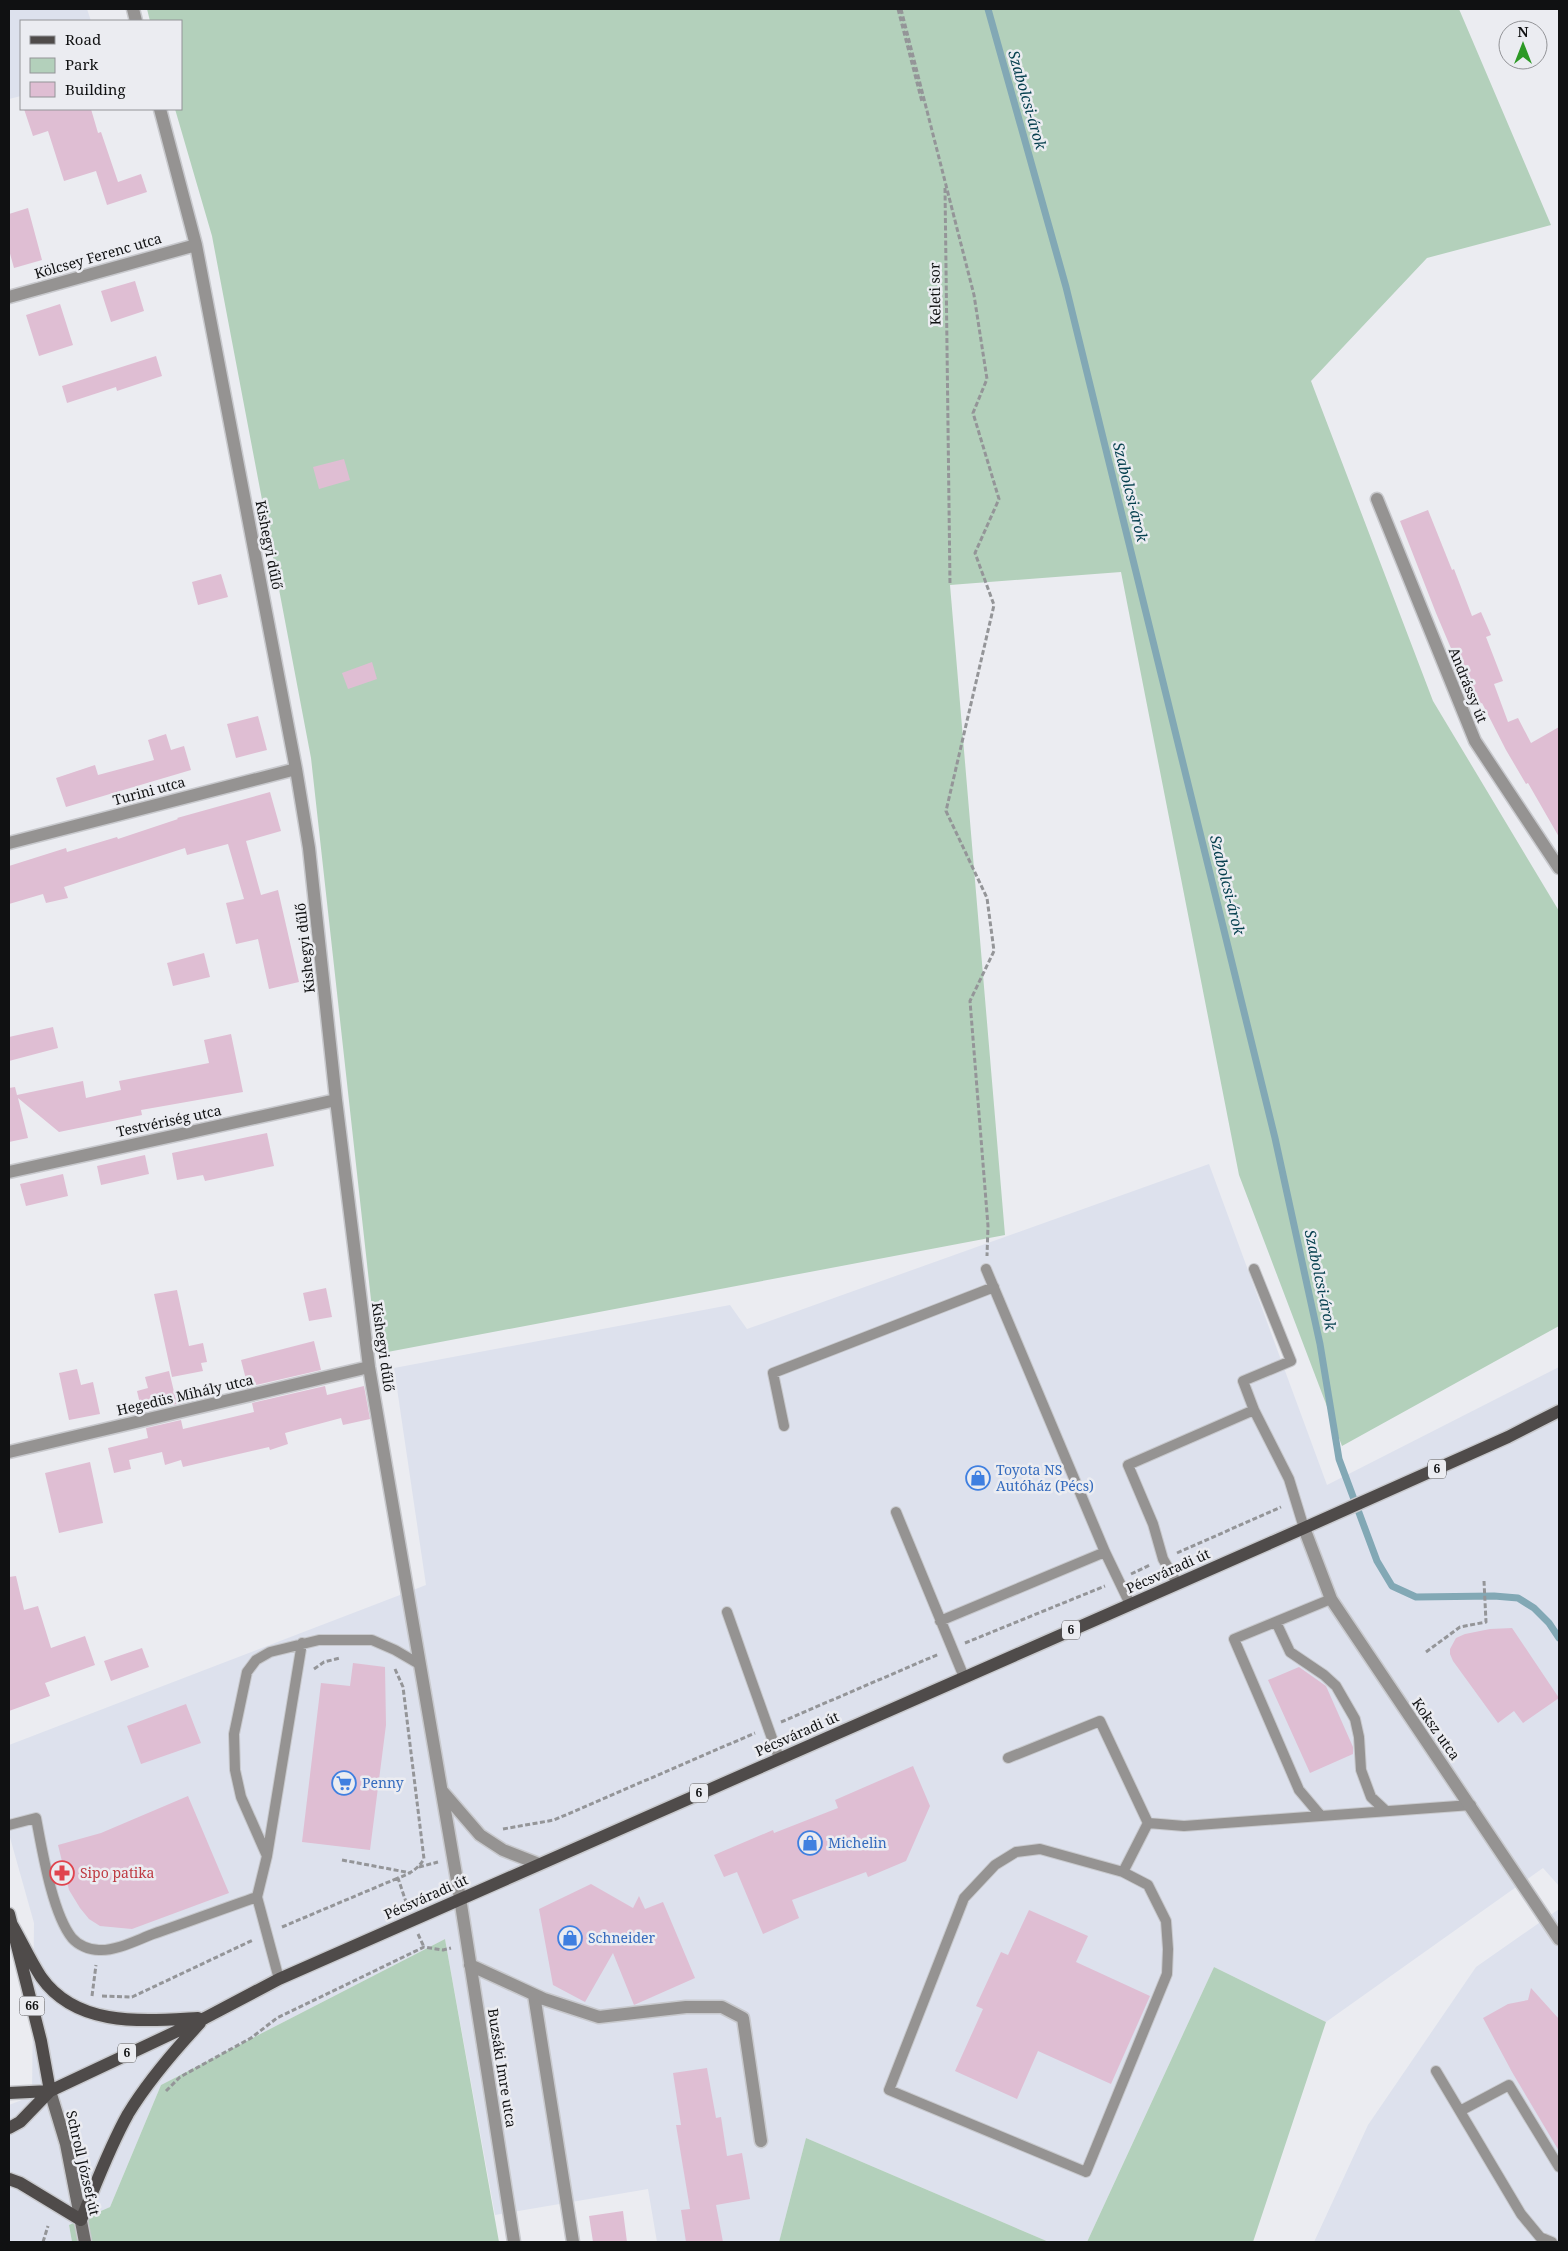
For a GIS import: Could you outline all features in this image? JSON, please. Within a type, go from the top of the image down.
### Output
[{"type":"main road","name":"Pécsváradi út","points":[[50,2091],[205,2018],[279,1979],[1304,1528],[1508,1437],[1559,1411]]},
{"type":"main road","points":[[9,1951],[10,1918]]},
{"type":"main road","points":[[10,1918],[41,1976],[51,1989],[68,2003],[88,2011],[124,2020],[205,2018]]},
{"type":"main road","name":"66","points":[[10,1918],[41,2040],[50,2091]]},
{"type":"main road","points":[[9,2179],[20,2183],[81,2220],[108,2154],[129,2113],[168,2058],[205,2018]]},
{"type":"main road","name":"6","points":[[9,2093],[50,2091]]},
{"type":"main road","name":"6","points":[[9,2128],[20,2122],[50,2091]]},
{"type":"main road","name":"Schroll József út","points":[[50,2091],[66,2144],[85,2242]]},
{"type":"street","name":"Kishegyi dűlő","points":[[160,110],[196,244],[296,769],[309,848],[336,1100],[369,1367],[460,1898]]},
{"type":"street","name":"Kölcsey Ferenc utca","points":[[9,297],[196,244]]},
{"type":"street","name":"Andrássy út","points":[[1377,499],[1475,741],[1559,868]]},
{"type":"street","name":"Turini utca","points":[[9,843],[296,769]]},
{"type":"street","name":"Testvériség utca","points":[[9,1172],[336,1100]]},
{"type":"street","name":"Hegedüs Mihály utca","points":[[9,1452],[369,1367]]},
{"type":"street","name":"Koksz utca","points":[[1304,1528],[1331,1599],[1559,1939]]},
{"type":"street","name":"Kishegyi dűlő","points":[[442,1791],[470,1825],[485,1838],[504,1850],[539,1864]]},
{"type":"street","name":"Buzsáki Imre utca","points":[[460,1898],[514,2242]]},
{"type":"street","points":[[470,1965],[534,1994],[599,2017],[686,2007],[722,2007],[743,2018],[761,2141]]},
{"type":"street","points":[[534,1994],[573,2242]]},
{"type":"lane","points":[[986,1269],[1105,1552],[1130,1604]]},
{"type":"lane","points":[[1254,1269],[1291,1361],[1242,1381],[1254,1410],[1289,1479],[1304,1528]]},
{"type":"lane","points":[[784,1426],[773,1373],[994,1287]]},
{"type":"lane","points":[[1177,1583],[1163,1559],[1153,1524],[1128,1465],[1254,1410]]},
{"type":"lane","points":[[896,1512],[964,1677]]},
{"type":"lane","points":[[940,1621],[1105,1552]]},
{"type":"lane","points":[[1321,1816],[1300,1790],[1234,1639],[1331,1599]]},
{"type":"lane","points":[[727,1612],[779,1758]]},
{"type":"lane","points":[[1276,1622],[1290,1652],[1324,1675],[1336,1686],[1355,1720],[1359,1737],[1361,1770],[1371,1796],[1386,1811]]},
{"type":"lane","points":[[267,1856],[241,1796],[235,1770],[234,1734],[246,1672],[256,1660],[270,1652],[319,1640],[372,1640],[396,1650],[419,1664]]},
{"type":"lane","points":[[279,1979],[257,1897],[267,1856],[302,1644]]},
{"type":"lane","points":[[1008,1758],[1100,1721],[1148,1823]]},
{"type":"lane","points":[[1148,1823],[1184,1826],[1470,1805]]},
{"type":"lane","points":[[9,1825],[36,1818],[48,1880],[62,1918],[72,1938],[84,1947],[97,1950],[138,1940],[257,1897]]},
{"type":"lane","points":[[1123,1872],[1148,1823]]},
{"type":"lane","points":[[1040,1849],[1123,1872],[1148,1885],[1166,1921],[1168,1949],[1166,1974],[1086,2172],[888,2090],[964,1898],[995,1865],[1016,1852],[1040,1849]]},
{"type":"lane","points":[[1436,2071],[1521,2214],[1540,2237],[1552,2242]]},
{"type":"lane","points":[[1460,2111],[1509,2085],[1559,2167]]},
{"type":"path","name":"Keleti sor","points":[[899,9],[945,188],[950,585]]},
{"type":"path","points":[[899,9],[974,295],[987,379],[973,413],[999,499],[975,553],[994,605],[946,811],[987,898],[994,951],[970,1001],[988,1226],[986,1269]]},
{"type":"path","points":[[485,1838],[493,1827],[505,1829],[554,1820],[952,1648],[1077,1599],[1295,1501]]},
{"type":"path","points":[[1426,1652],[1460,1627],[1486,1622],[1484,1581]]},
{"type":"path","points":[[296,1682],[324,1662],[348,1656]]},
{"type":"path","points":[[92,1996],[132,1997],[267,1934],[411,1873],[419,1867],[424,1859],[403,1687],[395,1668],[388,1664]]},
{"type":"path","points":[[419,1867],[453,1858]]},
{"type":"path","points":[[342,1860],[411,1873]]},
{"type":"path","points":[[398,1878],[412,1920],[424,1947]]},
{"type":"path","points":[[160,2097],[180,2077],[251,2038],[277,2018],[424,1947],[444,1950],[467,1944]]},
{"type":"path","points":[[88,2011],[92,1996],[97,1950]]},
{"type":"path","points":[[43,2242],[48,2226]]},
{"type":"shaded area","points":[[9,9],[87,9],[91,20],[20,20],[20,96],[9,99]]},
{"type":"shaded area","points":[[1209,1164],[1327,1485],[1559,1367],[1559,1886],[1543,1868],[1326,2022],[1214,1967],[1087,2242],[1049,2242],[806,2138],[779,2242],[657,2242],[648,2189],[495,2215],[445,1939],[161,2085],[110,2207],[69,2225],[72,2242],[9,2242],[9,2105],[32,2096],[34,1923],[9,1834],[9,1745],[426,1585],[394,1368],[730,1305],[747,1329]]},
{"type":"shaded area","points":[[1559,1909],[1559,2242],[1314,2242],[1368,2125],[1476,1967]]},
{"type":"green space","points":[[147,9],[1459,9],[1551,225],[1427,258],[1311,381],[1433,701],[1559,911],[1559,1326],[1342,1446],[1239,1175],[1121,572],[950,585],[1005,1235],[377,1354],[311,758],[212,236],[175,110],[182,110],[182,20],[150,20]]},
{"type":"green space","points":[[445,1939],[499,2242],[72,2242],[69,2225],[110,2207],[161,2085]]},
{"type":"green space","points":[[1214,1967],[1326,2022],[1253,2242],[1087,2242]]},
{"type":"green space","points":[[806,2138],[1049,2242],[779,2242]]},
{"type":"building","points":[[24,110],[91,110],[98,133],[101,132],[118,182],[141,174],[147,192],[107,205],[96,171],[64,181],[48,131],[33,136]]},
{"type":"building","points":[[28,208],[42,260],[14,268],[9,250],[9,214]]},
{"type":"building","points":[[135,281],[144,311],[111,322],[101,291]]},
{"type":"building","points":[[60,304],[73,345],[39,356],[26,315]]},
{"type":"building","points":[[156,356],[162,376],[117,391],[116,387],[67,403],[62,386]]},
{"type":"building","points":[[344,459],[350,480],[319,489],[313,467]]},
{"type":"building","points":[[1428,510],[1472,616],[1481,612],[1491,635],[1486,637],[1503,681],[1494,684],[1508,722],[1518,718],[1531,743],[1559,727],[1559,837],[1528,783],[1526,784],[1506,750],[1482,703],[1475,705],[1436,613],[1400,521]]},
{"type":"building","points":[[221,574],[228,597],[198,605],[192,582]]},
{"type":"building","points":[[372,662],[377,679],[348,689],[342,673]]},
{"type":"building","points":[[258,716],[267,750],[236,758],[227,724]]},
{"type":"building","points":[[166,734],[171,750],[184,746],[191,770],[66,807],[56,778],[95,765],[98,775],[154,760],[148,740]]},
{"type":"building","points":[[270,792],[281,831],[246,841],[261,895],[278,890],[299,982],[269,989],[258,939],[236,944],[226,903],[244,899],[228,844],[187,855],[185,848],[64,887],[68,898],[46,903],[43,894],[9,904],[9,866],[66,848],[67,852],[117,837],[118,839],[177,818]]},
{"type":"building","points":[[204,953],[210,977],[173,986],[167,963]]},
{"type":"building","points":[[53,1027],[58,1048],[9,1061],[9,1037]]},
{"type":"building","points":[[231,1034],[243,1092],[141,1110],[142,1115],[59,1132],[18,1098],[28,1138],[9,1142],[9,1088],[15,1087],[17,1095],[83,1081],[86,1098],[121,1090],[119,1081],[209,1063],[204,1040]]},
{"type":"building","points":[[267,1133],[274,1166],[205,1181],[203,1175],[177,1180],[172,1153]]},
{"type":"building","points":[[145,1155],[149,1174],[101,1185],[97,1166]]},
{"type":"building","points":[[63,1174],[68,1196],[26,1206],[20,1184]]},
{"type":"building","points":[[326,1288],[332,1317],[309,1321],[303,1293]]},
{"type":"building","points":[[177,1290],[189,1346],[203,1343],[207,1362],[201,1363],[203,1371],[172,1377],[154,1294]]},
{"type":"building","points":[[314,1341],[321,1370],[248,1387],[241,1360]]},
{"type":"building","points":[[77,1369],[81,1385],[93,1382],[100,1414],[69,1420],[59,1373]]},
{"type":"building","points":[[169,1371],[177,1404],[142,1412],[137,1391],[148,1388],[145,1377]]},
{"type":"building","points":[[325,1386],[327,1395],[364,1386],[370,1419],[343,1425],[341,1418],[285,1433],[288,1444],[270,1450],[269,1447],[183,1467],[181,1460],[165,1465],[162,1452],[129,1460],[131,1469],[114,1473],[108,1448],[148,1438],[146,1428],[181,1420],[183,1429],[254,1412],[252,1403]]},
{"type":"building","points":[[90,1462],[103,1523],[59,1533],[45,1473]]},
{"type":"building","points":[[16,1576],[24,1610],[38,1606],[51,1648],[85,1636],[95,1665],[45,1683],[50,1696],[9,1711],[9,1577]]},
{"type":"building","points":[[1512,1628],[1559,1698],[1523,1723],[1514,1711],[1498,1723],[1453,1661],[1450,1649],[1456,1638],[1465,1634],[1490,1629]]},
{"type":"building","points":[[142,1648],[149,1667],[111,1681],[104,1661]]},
{"type":"building","name":"Penny","points":[[353,1663],[385,1667],[386,1725],[370,1850],[302,1842],[321,1683],[350,1686]]},
{"type":"building","points":[[1299,1667],[1326,1686],[1353,1747],[1353,1754],[1310,1773],[1268,1680]]},
{"type":"building","points":[[186,1704],[201,1743],[141,1764],[127,1726]]},
{"type":"building","points":[[913,1766],[930,1806],[906,1861],[868,1877],[866,1872],[792,1900],[799,1918],[763,1934],[737,1872],[724,1877],[714,1855],[773,1830],[774,1833],[838,1808],[835,1800]]},
{"type":"building","points":[[188,1796],[229,1893],[132,1929],[100,1926],[89,1919],[69,1890],[58,1845],[101,1833]]},
{"type":"building","points":[[591,1884],[633,1908],[639,1896],[645,1909],[663,1902],[695,1978],[634,2005],[613,1953],[585,2002],[553,1985],[539,1909]]},
{"type":"building","points":[[1029,1910],[1088,1936],[1076,1962],[1150,1996],[1111,2084],[1038,2051],[1017,2099],[955,2071],[983,2009],[976,2006],[1001,1952],[1008,1955]]},
{"type":"building","points":[[1531,1988],[1559,2019],[1559,2151],[1512,2072],[1483,2018],[1508,2004],[1528,2000]]},
{"type":"building","points":[[707,2068],[716,2118],[721,2117],[727,2156],[742,2153],[750,2199],[716,2205],[723,2242],[686,2242],[681,2210],[690,2209],[676,2125],[681,2125],[673,2073]]},
{"type":"building","points":[[623,2211],[627,2242],[593,2242],[589,2216]]},
{"type":"waterway","name":"Szabolcsi-árok","points":[[988,9],[1066,287],[1275,1138],[1320,1344],[1339,1459],[1377,1561],[1392,1586],[1416,1597],[1494,1596],[1518,1598],[1534,1608],[1549,1623],[1559,1638]]},
{"type":"place","name":"Toyota NS Autóház (Pécs)","points":[[978,1478]]},
{"type":"place","name":"Penny","points":[[344,1783]]},
{"type":"place","name":"Michelin","points":[[810,1843]]},
{"type":"place","name":"Sipo patika","points":[[62,1873]]},
{"type":"place","name":"Schneider","points":[[570,1938]]}]
